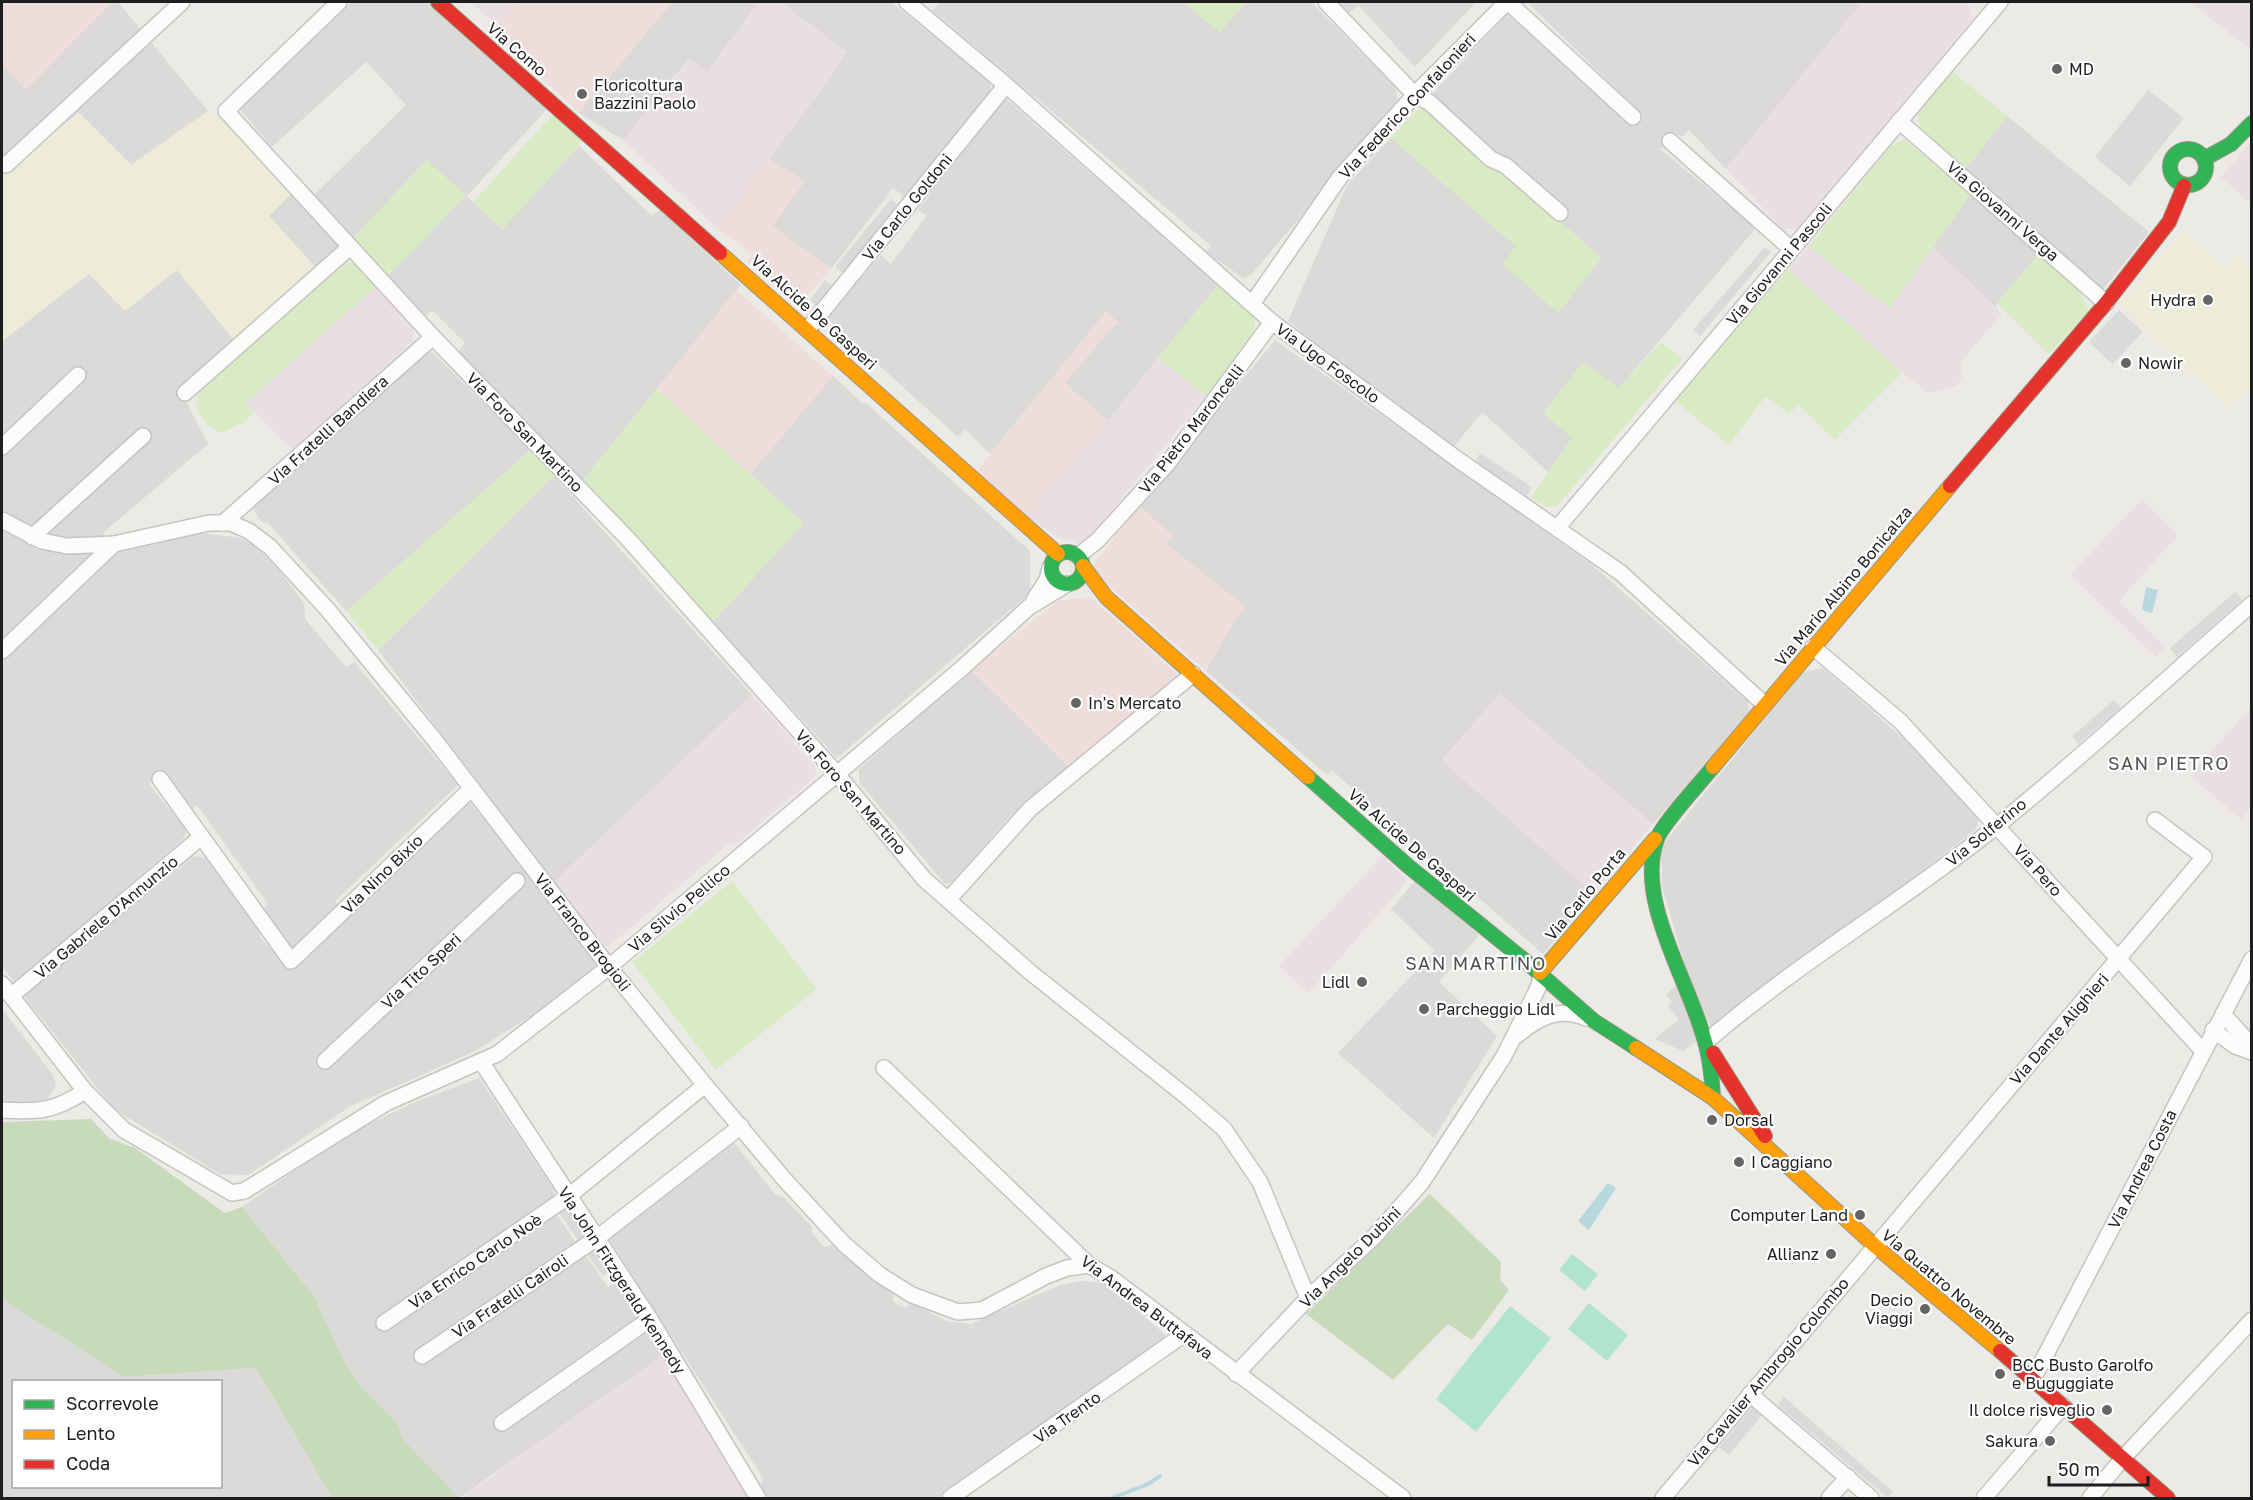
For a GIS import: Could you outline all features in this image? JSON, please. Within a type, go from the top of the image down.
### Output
[{"type":"main road","name":"Via Como","points":[[438,2],[547,97]]},
{"type":"main road","name":"Via Alcide De Gasperi","points":[[547,97],[1058,554]]},
{"type":"main road","points":[[2204,159],[2231,144],[2252,123]]},
{"type":"main road","points":[[2192,149],[2204,159],[2207,169],[2203,178],[2194,185],[2184,186],[2175,180],[2170,171],[2174,156],[2182,150],[2192,149]]},
{"type":"main road","name":"Via Mario Albino Bonicalza","points":[[1713,1098],[1714,1083],[1706,1042],[1680,974],[1653,888],[1651,852],[1657,837],[1764,704],[2106,303],[2169,222],[2184,186]]},
{"type":"main road","points":[[1069,551],[1081,561],[1080,576],[1070,583],[1058,581],[1050,568],[1058,554],[1069,551]]},
{"type":"main road","name":"Via Alcide De Gasperi","points":[[1081,561],[1106,597],[1412,870],[1540,973],[1594,1021],[1713,1098]]},
{"type":"main road","name":"Via Alcide De Gasperi","points":[[1070,583],[1106,597]]},
{"type":"main road","name":"Via Carlo Porta","points":[[1540,973],[1657,837]]},
{"type":"main road","name":"Via Mario Albino Bonicalza","points":[[1706,1042],[1759,1129],[1791,1172]]},
{"type":"main road","name":"Via Quattro Novembre","points":[[1713,1098],[1791,1172],[1874,1245],[2168,1498]]},
{"type":"street","points":[[2,164],[6,165],[90,90],[182,2]]},
{"type":"street","name":"Via Foro San Martino","points":[[339,2],[226,111],[433,337],[628,539],[837,774],[924,879],[1030,972],[1188,1096],[1224,1129],[1260,1182],[1308,1298]]},
{"type":"street","name":"Via Ugo Foscolo","points":[[907,2],[1006,85],[1272,322],[1457,459],[1558,527],[1621,573],[1764,704]]},
{"type":"street","points":[[1326,2],[1415,95],[1429,102],[1491,159],[1506,166],[1560,213]]},
{"type":"street","points":[[1507,2],[1634,117]]},
{"type":"street","name":"Via Federico Confalonieri","points":[[1252,304],[1340,177],[1415,95],[1507,2]]},
{"type":"street","name":"Via Giovanni Pascoli","points":[[1558,527],[1899,121],[1991,5]]},
{"type":"street","name":"Via Carlo Goldoni","points":[[808,329],[1006,85]]},
{"type":"street","name":"Via Giovanni Verga","points":[[1899,121],[2106,303]]},
{"type":"street","points":[[1670,141],[1791,249]]},
{"type":"street","points":[[185,393],[350,247]]},
{"type":"street","name":"Via Pietro Maroncelli","points":[[1081,561],[1168,463],[1272,322]]},
{"type":"street","name":"Via Fratelli Bandiera","points":[[223,523],[433,337]]},
{"type":"street","points":[[2,447],[78,375]]},
{"type":"street","points":[[32,537],[143,436]]},
{"type":"street","name":"Via Franco Brogioli","points":[[2,520],[32,537],[67,546],[114,544],[183,528],[223,523],[249,531],[270,547],[328,610],[472,788],[526,873],[609,967],[783,1179],[844,1244],[880,1275],[938,1307],[958,1312],[982,1310],[1046,1276],[1067,1268],[1089,1265]]},
{"type":"street","points":[[2,651],[114,544]]},
{"type":"street","name":"Via Silvio Pellico","points":[[1029,607],[1044,584],[1050,568]]},
{"type":"street","name":"Via Silvio Pellico","points":[[85,1091],[124,1130],[232,1193],[244,1191],[386,1103],[482,1063],[497,1054],[609,967],[961,669],[1029,607],[1070,583]]},
{"type":"street","name":"Via Solferino","points":[[1706,1042],[1733,1018],[1904,897],[1998,825],[2252,604]]},
{"type":"street","name":"Via Pero","points":[[1813,647],[1900,721],[1998,825],[2203,1051]]},
{"type":"street","points":[[948,900],[1030,810],[1192,674]]},
{"type":"street","points":[[160,779],[200,838]]},
{"type":"street","name":"Via Nino Bixio","points":[[200,838],[291,961],[472,788]]},
{"type":"street","name":"Via Dante Alighieri","points":[[1874,1245],[2204,857],[2154,820]]},
{"type":"street","name":"Via Gabriele D'Annunzio","points":[[6,990],[200,838]]},
{"type":"street","name":"Via Tito Speri","points":[[325,1061],[526,873]]},
{"type":"street","name":"Via Andrea Costa","points":[[2032,1379],[2252,959]]},
{"type":"street","name":"Via Angelo Dubini","points":[[1236,1374],[1308,1298],[1374,1237],[1422,1182],[1512,1040],[1540,983],[1540,973]]},
{"type":"street","points":[[2,1110],[40,1112],[63,1106],[85,1091],[6,990]]},
{"type":"street","name":"Via Angelo Dubini","points":[[1512,1040],[1548,1009],[1558,991]]},
{"type":"street","name":"Via Angelo Dubini","points":[[1536,1020],[1565,1011],[1594,1021]]},
{"type":"street","points":[[2223,1014],[2252,1046]]},
{"type":"street","points":[[2213,1030],[2235,1046],[2252,1052]]},
{"type":"street","name":"Via John Fitzgerald Kennedy","points":[[482,1063],[650,1319],[758,1498]]},
{"type":"street","name":"Via Andrea Buttafava","points":[[884,1068],[1089,1265],[1111,1278],[1183,1335],[1403,1498]]},
{"type":"street","name":"Via Enrico Carlo Noè","points":[[384,1323],[569,1196],[705,1085]]},
{"type":"street","name":"Via Fratelli Cairoli","points":[[422,1356],[597,1238],[741,1126]]},
{"type":"street","name":"Via Cavalier Ambrogio Colombo","points":[[1663,1498],[1874,1245]]},
{"type":"street","points":[[502,1423],[650,1319]]},
{"type":"street","points":[[2090,1498],[2123,1458],[2252,1320]]},
{"type":"street","name":"Via Trento","points":[[950,1498],[1183,1335]]},
{"type":"street","points":[[1750,1394],[1871,1498]]},
{"type":"street","points":[[1984,1498],[2063,1406]]},
{"type":"street","points":[[1829,1498],[1848,1477]]},
{"type":"shaded area","points":[[2,2],[112,2],[26,90],[2,64]]},
{"type":"shaded area","points":[[112,2],[118,2],[208,111],[131,165],[79,113],[2,172],[2,64],[26,89]]},
{"type":"shaded area","points":[[351,2],[427,2],[549,107],[467,196],[502,229],[579,146],[651,215],[660,210],[741,285],[583,480],[458,352],[465,343],[432,310],[424,318],[386,278],[427,160],[352,239],[317,269],[269,216],[291,194],[304,205],[406,105],[366,62],[272,147],[240,109]]},
{"type":"shaded area","points":[[469,2],[517,2],[498,24]]},
{"type":"shaded area","points":[[517,2],[672,2],[579,113],[492,31]]},
{"type":"shaded area","points":[[672,2],[758,2],[707,73],[689,59],[623,140],[579,113]]},
{"type":"shaded area","points":[[758,2],[780,2],[847,52],[826,84],[717,228],[623,140],[690,59],[708,72]]},
{"type":"shaded area","points":[[780,2],[891,2],[990,83],[990,93],[907,198],[893,188],[831,269],[772,226],[804,182],[768,158],[826,84],[847,52]]},
{"type":"shaded area","points":[[941,2],[1183,2],[1220,32],[1246,2],[1311,2],[1396,88],[1397,103],[1251,275],[1243,278],[1206,252],[1211,246],[932,10]]},
{"type":"shaded area","points":[[1339,2],[1476,2],[1415,67],[1358,5],[1349,13]]},
{"type":"shaded area","points":[[1527,2],[1862,2],[1726,169],[1689,130],[1682,137],[1673,132],[1660,149],[1756,228],[1619,388],[1583,362],[1572,438],[1548,472],[1482,412],[1452,449],[1288,321],[1347,185],[1391,138],[1516,246],[1558,313],[1601,258],[1425,102],[1507,14],[1630,124],[1640,112]]},
{"type":"shaded area","points":[[1862,2],[1968,2],[1972,20],[1798,229],[1783,229],[1726,169]]},
{"type":"shaded area","points":[[2190,2],[2251,2],[2251,50]]},
{"type":"shaded area","points":[[2148,90],[2184,118],[2130,186],[2095,157]]},
{"type":"shaded area","points":[[1005,98],[1218,285],[1158,358],[1106,312],[990,454],[965,429],[958,437],[827,318],[881,255],[891,264],[927,215],[918,210]]},
{"type":"shaded area","points":[[2007,116],[2149,232],[2102,291],[1964,171]]},
{"type":"shaded area","points":[[2251,142],[2251,204],[2221,177]]},
{"type":"shaded area","points":[[768,158],[805,181],[772,226],[831,269],[799,304],[747,262],[752,254],[717,228]]},
{"type":"shaded area","points":[[1970,195],[2041,251],[1995,307],[1933,247]]},
{"type":"shaded area","points":[[891,199],[899,205],[843,273],[835,267]]},
{"type":"shaded area","points":[[1765,247],[1771,252],[1700,336],[1693,330]]},
{"type":"shaded area","points":[[1808,247],[1890,308],[1933,247],[2002,314],[1961,361],[1962,377],[1957,386],[1929,393],[1902,373],[1788,269]]},
{"type":"shaded area","points":[[177,270],[234,340],[181,392],[208,444],[105,531],[83,567],[2,643],[2,341],[89,274],[125,311]]},
{"type":"shaded area","points":[[825,280],[833,287],[817,306],[810,300]]},
{"type":"shaded area","points":[[379,284],[414,327],[413,341],[292,450],[246,403]]},
{"type":"shaded area","points":[[736,290],[833,376],[750,474],[657,389]]},
{"type":"shaded area","points":[[2119,310],[2143,332],[2112,364],[2089,342]]},
{"type":"shaded area","points":[[1106,312],[1158,358],[1029,517],[977,471]]},
{"type":"shaded area","points":[[1117,323],[1158,358],[1108,420],[1065,383]]},
{"type":"shaded area","points":[[1275,340],[1591,564],[1748,702],[1749,712],[1653,824],[1500,694],[1442,760],[1594,894],[1543,954],[1457,879],[1453,883],[1332,770],[1327,775],[1206,671],[1233,622],[1245,607],[1166,544],[1173,536],[1139,506]]},
{"type":"shaded area","points":[[428,352],[433,353],[531,450],[346,611],[268,523],[261,521],[253,509]]},
{"type":"shaded area","points":[[1158,358],[1206,396],[1093,533],[1082,543],[1058,538],[1029,517]]},
{"type":"shaded area","points":[[833,376],[863,404],[865,402],[1030,551],[1030,593],[837,758],[713,622],[803,523],[750,474]]},
{"type":"shaded area","points":[[1480,453],[1532,487],[1527,496],[1475,462]]},
{"type":"shaded area","points":[[554,476],[752,695],[554,882],[378,650]]},
{"type":"shaded area","points":[[2142,499],[2178,535],[2119,601],[2165,647],[2156,657],[2070,575]]},
{"type":"shaded area","points":[[1139,506],[1173,536],[1166,544],[1246,607],[1233,622],[1206,671],[1090,569]]},
{"type":"shaded area","points":[[201,533],[241,538],[257,547],[278,569],[304,603],[305,619],[346,667],[354,662],[458,785],[335,901],[339,906],[293,950],[263,910],[268,904],[197,805],[191,810],[162,770],[149,784],[187,830],[183,839],[15,983],[2,967],[2,661],[86,577],[124,548]]},
{"type":"shaded area","points":[[2235,592],[2242,600],[2177,657],[2170,648]]},
{"type":"shaded area","points":[[1090,597],[1176,673],[1176,679],[1069,767],[971,670],[1058,601]]},
{"type":"shaded area","points":[[1823,668],[1905,740],[1979,820],[1975,830],[1851,925],[1714,1026],[1710,1026],[1685,966],[1662,886],[1661,847],[1803,672]]},
{"type":"shaded area","points":[[971,670],[1069,767],[1010,816],[952,882],[945,884],[859,782],[859,769]]},
{"type":"shaded area","points":[[1500,694],[1653,824],[1594,894],[1442,761]]},
{"type":"shaded area","points":[[752,695],[815,766],[816,776],[734,846],[730,843],[607,948],[554,882]]},
{"type":"shaded area","points":[[2114,700],[2121,708],[2078,744],[2072,736]]},
{"type":"shaded area","points":[[2251,707],[2251,808],[2241,819],[2190,776]]},
{"type":"shaded area","points":[[470,803],[514,854],[586,946],[584,948],[595,962],[596,969],[531,1016],[473,1052],[349,1107],[248,1175],[220,1174],[114,1109],[24,996],[194,856],[206,858],[257,923],[260,937],[289,969],[463,806]]},
{"type":"shaded area","points":[[1382,856],[1408,880],[1309,993],[1279,966]]},
{"type":"shaded area","name":"Parcheggio Lidl","points":[[1415,881],[1479,935],[1439,982],[1497,1036],[1434,1138],[1338,1053],[1435,951],[1391,909]]},
{"type":"shaded area","points":[[1679,982],[1700,1039],[1683,1051],[1655,1039],[1679,1019],[1668,1006],[1672,1002],[1666,995]]},
{"type":"shaded area","points":[[2,1009],[53,1075],[56,1086],[46,1101],[2,1104]]},
{"type":"shaded area","points":[[479,1078],[554,1189],[554,1201],[379,1316],[385,1328],[555,1212],[576,1243],[414,1355],[423,1365],[583,1252],[608,1287],[619,1280],[639,1312],[637,1323],[647,1329],[662,1356],[459,1498],[402,1438],[397,1423],[362,1388],[344,1361],[314,1296],[242,1207],[346,1135],[413,1103]]},
{"type":"shaded area","points":[[732,1140],[775,1194],[782,1196],[812,1227],[812,1233],[824,1247],[832,1245],[894,1296],[893,1301],[898,1305],[906,1308],[910,1304],[916,1305],[946,1321],[971,1324],[1060,1285],[1082,1281],[1105,1283],[1168,1337],[938,1498],[769,1498],[761,1487],[763,1478],[609,1239]]},
{"type":"shaded area","points":[[567,1207],[586,1235],[578,1240],[559,1213]]},
{"type":"shaded area","points":[[593,1245],[611,1271],[603,1276],[585,1251]]},
{"type":"shaded area","points":[[2,1299],[124,1377],[256,1368],[332,1498],[2,1498]]},
{"type":"shaded area","points":[[662,1356],[750,1498],[461,1498]]},
{"type":"shaded area","points":[[1784,1397],[1893,1492],[1888,1498],[1778,1405]]},
{"type":"shaded area","points":[[1754,1406],[1763,1414],[1729,1455],[1719,1447]]},
{"type":"green space","points":[[1183,2],[1246,2],[1220,32]]},
{"type":"green space","points":[[1953,72],[2007,116],[1964,171],[1921,130],[1917,113]]},
{"type":"green space","points":[[1425,102],[1601,258],[1558,313],[1503,264],[1516,246],[1391,138]]},
{"type":"green space","points":[[208,111],[226,121],[291,194],[269,216],[317,269],[234,340],[177,270],[125,311],[89,274],[2,341],[2,172],[79,113],[131,165]]},
{"type":"green space","points":[[553,114],[583,141],[503,229],[473,202]]},
{"type":"green space","points":[[1904,139],[1970,195],[1890,308],[1808,247],[1890,147]]},
{"type":"green space","points":[[427,160],[466,196],[386,278],[352,239]]},
{"type":"green space","points":[[2185,230],[2226,268],[2236,254],[2251,267],[2251,387],[2227,408],[2120,303]]},
{"type":"green space","points":[[2041,251],[2079,289],[2089,311],[2049,354],[1997,303]]},
{"type":"green space","points":[[342,262],[356,263],[379,284],[246,403],[254,413],[244,422],[221,433],[205,423],[195,405],[204,383]]},
{"type":"green space","points":[[1788,269],[1902,373],[1835,440],[1798,405],[1789,414],[1765,397],[1729,445],[1674,400]]},
{"type":"green space","points":[[1218,285],[1247,308],[1252,314],[1255,329],[1252,339],[1206,396],[1158,358]]},
{"type":"green space","points":[[1661,342],[1682,359],[1557,506],[1547,507],[1531,497],[1572,438],[1543,413],[1583,362],[1619,388]]},
{"type":"green space","points":[[657,389],[804,523],[713,622],[583,480]]},
{"type":"green space","points":[[531,450],[554,476],[378,650],[346,611]]},
{"type":"green space","points":[[732,881],[817,989],[716,1070],[632,962]]},
{"type":"green space","points":[[91,1119],[110,1139],[135,1148],[225,1213],[242,1207],[314,1296],[344,1361],[362,1388],[397,1423],[402,1438],[459,1498],[332,1498],[256,1368],[124,1377],[2,1299],[2,1122]]},
{"type":"green space","points":[[1430,1194],[1501,1262],[1500,1280],[1509,1290],[1472,1340],[1448,1324],[1393,1380],[1306,1314]]},
{"type":"green space","points":[[1572,1254],[1598,1274],[1585,1291],[1559,1270]]},
{"type":"green space","points":[[1589,1303],[1628,1335],[1607,1361],[1568,1329]]},
{"type":"green space","points":[[1510,1306],[1551,1338],[1476,1432],[1436,1399]]},
{"type":"water","points":[[2146,587],[2158,590],[2152,613],[2142,610]]},
{"type":"water","points":[[1608,1183],[1616,1188],[1589,1230],[1578,1221]]},
{"type":"waterway","points":[[1112,1498],[1148,1484],[1160,1476]]},
{"type":"traffic: fast","points":[[2204,159],[2231,144],[2252,123]]},
{"type":"traffic: fast","points":[[2188,149],[2201,154],[2206,167],[2201,180],[2188,185],[2175,180],[2170,167],[2175,154],[2188,149]]},
{"type":"traffic: fast","points":[[1067,552],[1078,557],[1083,568],[1078,579],[1067,584],[1056,579],[1051,568],[1056,557],[1067,552]]},
{"type":"traffic: fast","points":[[1713,767],[1660,832],[1652,862],[1653,886],[1658,912],[1705,1043],[1713,1098]]},
{"type":"traffic: fast","points":[[1308,777],[1408,866],[1523,959],[1594,1021],[1636,1048]]},
{"type":"traffic: slow","points":[[720,253],[1058,554]]},
{"type":"traffic: slow","points":[[1713,767],[1950,486]]},
{"type":"traffic: slow","points":[[1083,566],[1106,597],[1308,777]]},
{"type":"traffic: slow","points":[[1540,973],[1655,839]]},
{"type":"traffic: slow","points":[[1636,1048],[1713,1098],[1874,1245],[2000,1351]]},
{"type":"traffic: jam","points":[[438,2],[720,253]]},
{"type":"traffic: jam","points":[[1950,486],[2106,303],[2169,222],[2184,186]]},
{"type":"traffic: jam","points":[[1713,1053],[1765,1136]]},
{"type":"traffic: jam","points":[[2000,1351],[2168,1498]]},
{"type":"place","name":"MD","points":[[2057,69]]},
{"type":"place","name":"Floricoltura Bazzini Paolo","points":[[582,94]]},
{"type":"place","name":"Hydra","points":[[2208,300]]},
{"type":"place","name":"Nowir","points":[[2126,363]]},
{"type":"place","name":"In's Mercato","points":[[1076,703]]},
{"type":"place","name":"Lidl","points":[[1362,982]]},
{"type":"place","name":"Parcheggio Lidl","points":[[1424,1009]]},
{"type":"place","name":"Dorsal","points":[[1712,1120]]},
{"type":"place","name":"I Caggiano","points":[[1739,1162]]},
{"type":"place","name":"Computer Land","points":[[1860,1215]]},
{"type":"place","name":"Allianz","points":[[1831,1254]]},
{"type":"place","name":"Decio Viaggi","points":[[1925,1309]]},
{"type":"place","name":"BCC Busto Garolfo e Buguggiate","points":[[2000,1374]]},
{"type":"place","name":"Il dolce risveglio","points":[[2107,1410]]},
{"type":"place","name":"Sakura","points":[[2050,1441]]},
{"type":"district","name":"SAN PIETRO","points":[[2169,764]]},
{"type":"district","name":"SAN MARTINO","points":[[1476,964]]}]
